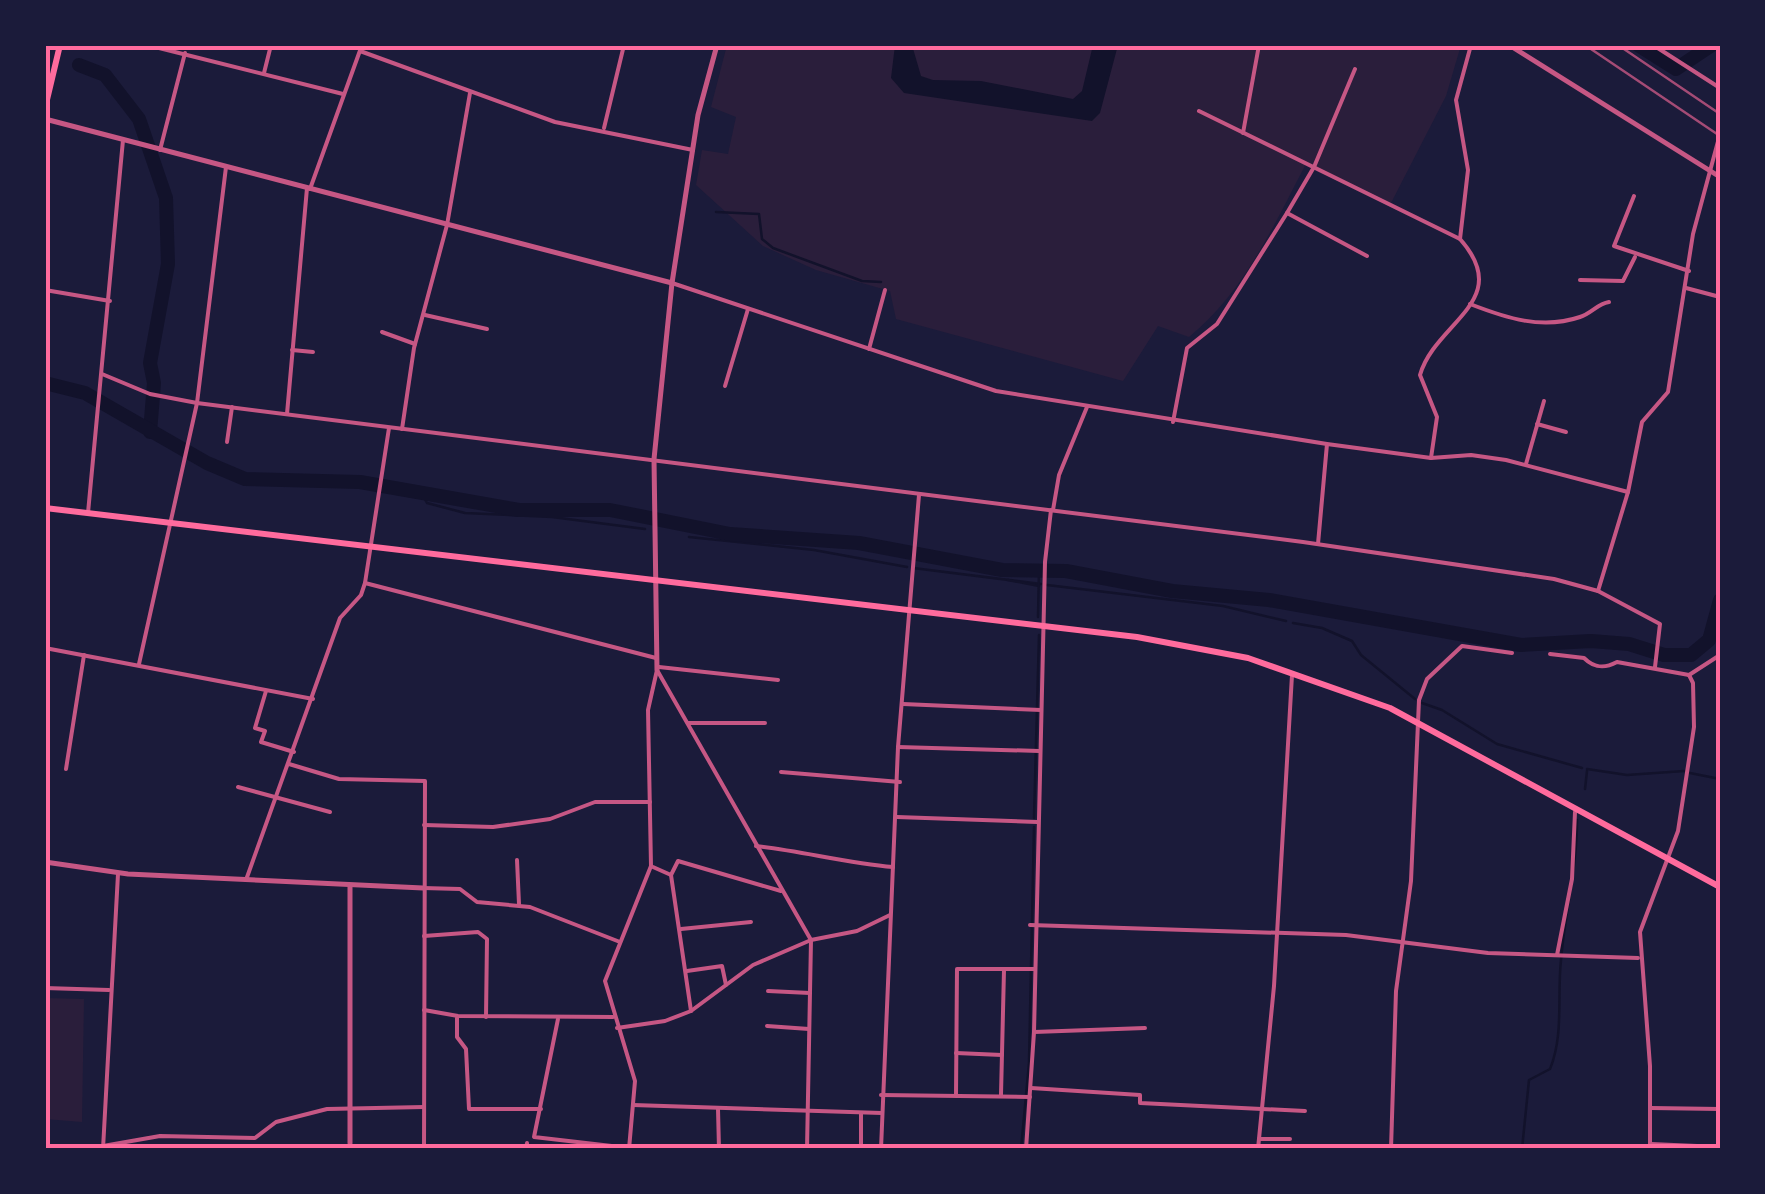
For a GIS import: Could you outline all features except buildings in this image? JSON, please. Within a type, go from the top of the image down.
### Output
[{"type":"highway","points":[[45,108],[60,45]]},
{"type":"highway","points":[[45,508],[1178,644],[1292,671],[1358,694],[1720,886]]},
{"type":"street","points":[[147,45],[174,48],[343,94]]},
{"type":"street","points":[[264,74],[271,45]]},
{"type":"street","points":[[604,128],[624,45]]},
{"type":"street","points":[[558,1020],[534,1136],[629,1149],[633,1105],[630,1057],[616,1028],[605,980],[651,866],[648,710],[657,669],[654,460],[672,283],[693,150],[717,45]]},
{"type":"street","points":[[1243,133],[1259,45]]},
{"type":"street","points":[[1460,238],[1468,170],[1456,100],[1471,45]]},
{"type":"street","points":[[1509,45],[1720,177]]},
{"type":"street","points":[[1653,45],[1720,88]]},
{"type":"street","points":[[1666,53],[1671,45]]},
{"type":"street","points":[[286,414],[308,188],[361,48],[470,93],[555,122],[604,128],[693,150]]},
{"type":"street","points":[[152,148],[185,53]]},
{"type":"street","points":[[1172,422],[1188,348],[1217,324],[1288,213],[1314,167],[1355,69]]},
{"type":"street","points":[[402,429],[415,344],[448,226],[470,93]]},
{"type":"street","points":[[1199,111],[1460,238],[1476,260],[1480,277],[1478,295],[1420,375],[1438,417],[1431,458]]},
{"type":"street","points":[[45,118],[672,283],[996,391],[1327,444],[1431,458],[1470,455],[1526,464],[1628,492]]},
{"type":"street","points":[[1598,591],[1628,492],[1642,422],[1668,392],[1688,271],[1720,134]]},
{"type":"street","points":[[88,512],[123,140]]},
{"type":"street","points":[[139,664],[186,462],[226,167]]},
{"type":"street","points":[[1634,196],[1614,246],[1688,271]]},
{"type":"street","points":[[1288,213],[1367,256]]},
{"type":"street","points":[[1580,280],[1622,281],[1636,256]]},
{"type":"street","points":[[1686,288],[1720,297]]},
{"type":"street","points":[[45,290],[110,301]]},
{"type":"street","points":[[869,349],[886,290]]},
{"type":"street","points":[[1470,304],[1506,318],[1554,323],[1582,317],[1609,302]]},
{"type":"street","points":[[725,386],[748,309]]},
{"type":"street","points":[[425,315],[487,328]]},
{"type":"street","points":[[382,332],[415,344]]},
{"type":"street","points":[[292,350],[313,352]]},
{"type":"street","points":[[102,374],[154,395],[196,403],[1303,542],[1554,579],[1598,591],[1660,624],[1655,665]]},
{"type":"street","points":[[1526,464],[1544,401]]},
{"type":"street","points":[[228,442],[232,407]]},
{"type":"street","points":[[1026,1149],[1034,1032],[1034,880],[1045,562],[1059,474],[1087,407]]},
{"type":"street","points":[[1537,424],[1566,432]]},
{"type":"street","points":[[246,882],[340,618],[362,595],[389,428]]},
{"type":"street","points":[[1318,544],[1327,444]]},
{"type":"street","points":[[882,1149],[880,1096],[891,988],[890,915],[900,782],[898,747],[919,495]]},
{"type":"street","points":[[365,583],[656,658]]},
{"type":"street","points":[[1392,1149],[1396,991],[1405,944],[1420,724],[1418,703],[1428,679],[1462,646],[1512,653]]},
{"type":"street","points":[[45,648],[313,700]]},
{"type":"street","points":[[66,769],[84,654]]},
{"type":"street","points":[[1550,654],[1584,658],[1591,665],[1607,668],[1616,662],[1655,665],[1688,675],[1693,682],[1694,727],[1670,861],[1640,932],[1638,958],[1652,1108],[1650,1147],[1720,1147]]},
{"type":"street","points":[[1688,675],[1720,654]]},
{"type":"street","points":[[657,669],[778,680]]},
{"type":"street","points":[[657,669],[811,940],[806,1149]]},
{"type":"street","points":[[1258,1149],[1277,932],[1292,671]]},
{"type":"street","points":[[266,690],[255,728],[265,731],[261,742],[294,752]]},
{"type":"street","points":[[903,704],[1041,710]]},
{"type":"street","points":[[688,723],[765,722]]},
{"type":"street","points":[[898,747],[1040,751]]},
{"type":"street","points":[[290,764],[338,779],[425,782],[424,1149]]},
{"type":"street","points":[[781,772],[900,782]]},
{"type":"street","points":[[238,788],[330,812]]},
{"type":"street","points":[[424,825],[492,827],[550,818],[595,802],[650,802]]},
{"type":"street","points":[[1557,956],[1572,878],[1575,809]]},
{"type":"street","points":[[897,817],[1038,822]]},
{"type":"street","points":[[756,846],[798,851],[838,862],[892,867]]},
{"type":"street","points":[[518,860],[519,904]]},
{"type":"street","points":[[691,1011],[671,875],[678,861],[781,891]]},
{"type":"street","points":[[45,862],[118,874],[460,890],[477,902],[519,904],[620,942]]},
{"type":"street","points":[[651,866],[671,875]]},
{"type":"street","points":[[118,874],[103,1148],[160,1136],[255,1138],[276,1122],[350,1106],[424,1107]]},
{"type":"street","points":[[350,886],[350,1143]]},
{"type":"street","points":[[616,1028],[664,1021],[691,1011],[754,965],[811,940],[857,931],[890,915]]},
{"type":"street","points":[[680,930],[750,922]]},
{"type":"street","points":[[1033,925],[1346,935],[1405,944],[1557,956],[1638,958]]},
{"type":"street","points":[[424,936],[478,932],[487,939],[486,1017]]},
{"type":"street","points":[[686,971],[722,966],[726,985]]},
{"type":"street","points":[[956,1096],[956,969],[1036,969]]},
{"type":"street","points":[[1000,1096],[1004,970]]},
{"type":"street","points":[[45,988],[109,990]]},
{"type":"street","points":[[768,990],[810,993]]},
{"type":"street","points":[[424,1010],[458,1016],[613,1018]]},
{"type":"street","points":[[458,1016],[457,1036],[466,1049],[469,1108],[541,1109]]},
{"type":"street","points":[[767,1026],[809,1029]]},
{"type":"street","points":[[1034,1032],[1145,1028]]},
{"type":"street","points":[[956,1053],[1002,1055]]},
{"type":"street","points":[[1031,1088],[1140,1095],[1140,1103],[1305,1111]]},
{"type":"street","points":[[880,1096],[1030,1097]]},
{"type":"street","points":[[633,1105],[882,1113]]},
{"type":"street","points":[[718,1108],[719,1149]]},
{"type":"street","points":[[1652,1108],[1720,1109]]},
{"type":"street","points":[[861,1113],[861,1149]]},
{"type":"street","points":[[1259,1140],[1290,1139]]},
{"type":"shaded area","points":[[727,45],[1461,45],[1446,96],[1391,203],[1307,162],[1257,256],[1227,299],[1189,337],[1158,326],[1123,381],[896,319],[890,291],[816,270],[763,246],[696,185],[702,150],[728,154],[736,117],[711,107]]},
{"type":"shaded area","points":[[895,45],[912,45],[921,76],[933,80],[981,81],[1073,99],[1082,91],[1093,45],[1118,45],[1100,113],[1092,121],[904,93],[891,78]]},
{"type":"shaded area","points":[[45,998],[84,999],[82,1122],[45,1119]]},
{"type":"waterway","points":[[1638,45],[1676,69],[1712,45]]},
{"type":"waterway","points":[[79,65],[105,75],[139,119],[166,198],[168,264],[150,363],[154,383],[150,432]]},
{"type":"waterway","points":[[716,212],[759,214],[762,239],[773,248],[862,281],[881,282]]},
{"type":"waterway","points":[[45,383],[85,393],[207,463],[245,479],[360,482],[519,510],[610,510],[730,534],[859,543],[1002,570],[1066,571],[1172,591],[1269,600],[1521,645],[1591,641],[1629,644],[1664,655],[1691,655],[1709,640],[1720,600]]},
{"type":"waterway","points":[[423,496],[427,503],[465,513],[552,517],[645,529]]},
{"type":"waterway","points":[[689,537],[814,550],[907,567]]},
{"type":"waterway","points":[[913,568],[1041,584]]},
{"type":"waterway","points":[[1038,617],[1039,570]]},
{"type":"waterway","points":[[1008,580],[1039,586]]},
{"type":"waterway","points":[[1047,585],[1223,606],[1286,621]]},
{"type":"waterway","points":[[1293,623],[1322,628],[1352,641],[1361,655],[1415,699]]},
{"type":"waterway","points":[[1034,818],[1039,635]]},
{"type":"waterway","points":[[1422,703],[1442,710],[1497,744],[1582,768]]},
{"type":"waterway","points":[[1587,769],[1627,775],[1684,771]]},
{"type":"waterway","points":[[1585,789],[1587,771]]},
{"type":"waterway","points":[[1690,773],[1720,779]]},
{"type":"waterway","points":[[1522,1149],[1529,1080],[1550,1069],[1557,1043],[1561,960],[1577,820]]},
{"type":"waterway","points":[[1021,1149],[1029,1063],[1034,827]]},
{"type":"railway","points":[[1585,45],[1720,136]]},
{"type":"railway","points":[[1618,45],[1720,114]]}]
